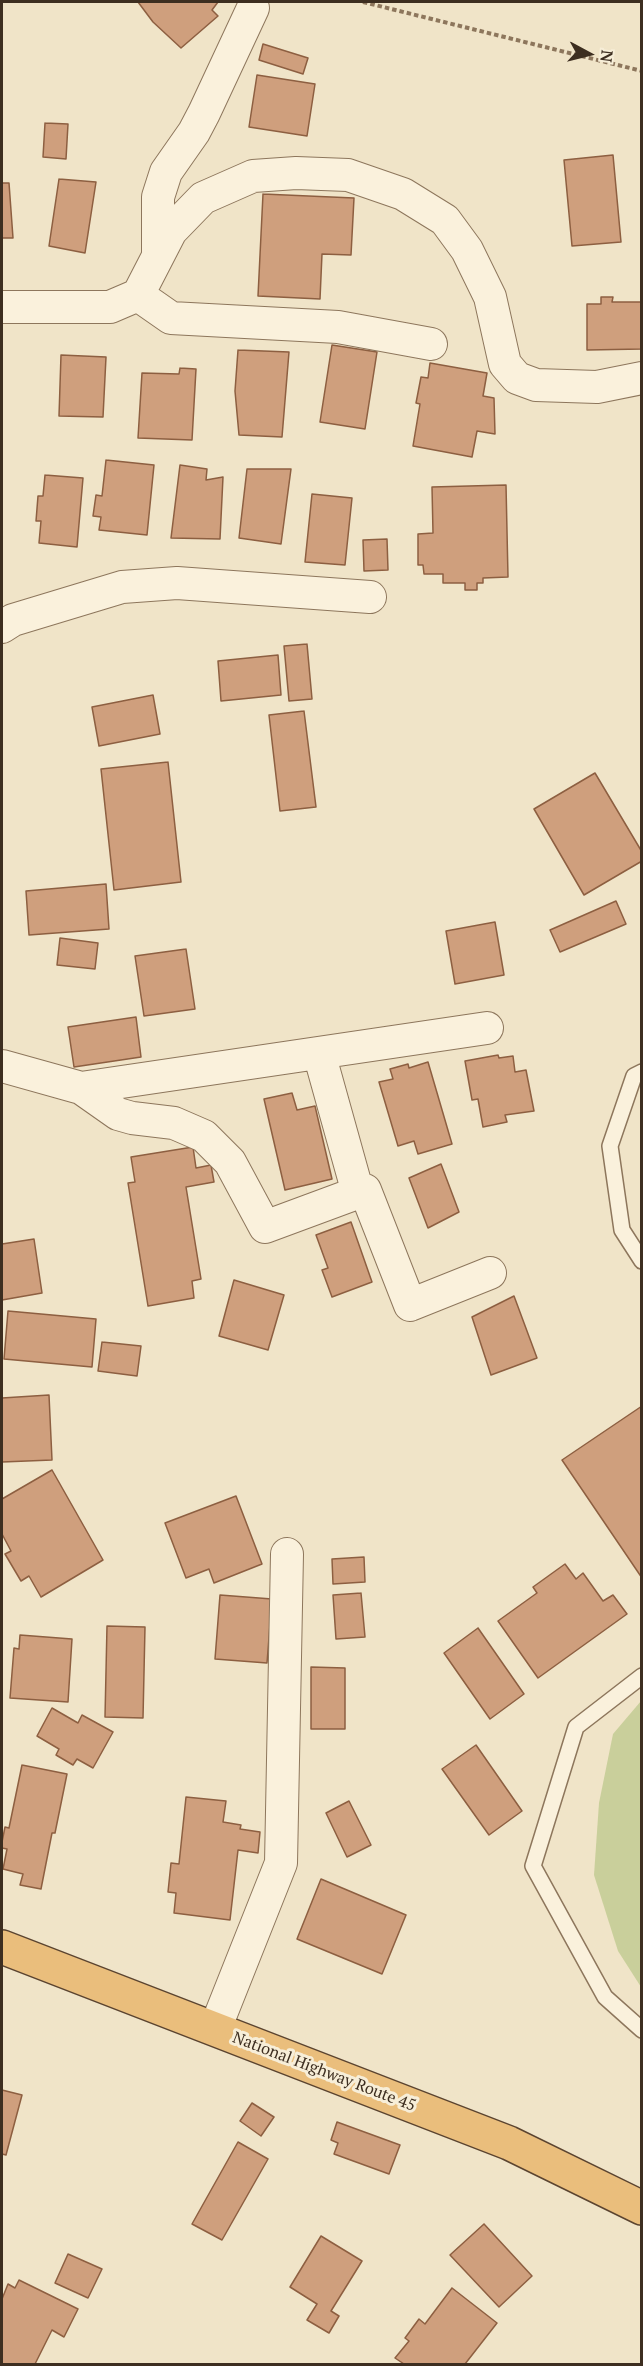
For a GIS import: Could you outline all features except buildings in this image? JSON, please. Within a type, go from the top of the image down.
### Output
[{"type":"highway","name":"National Highway Route 45","points":[[2,1947],[509,2143],[642,2208]]},
{"type":"street","points":[[158,257],[158,198],[166,172],[194,132],[253,8]]},
{"type":"street","points":[[2,307],[110,307],[138,295],[171,231],[203,198],[253,176],[296,173],[348,175],[403,194],[445,220],[467,250],[490,297],[505,364],[517,378],[536,385],[597,387],[642,378]]},
{"type":"street","points":[[138,295],[171,318],[338,327],[431,344]]},
{"type":"street","points":[[2,627],[13,620],[122,587],[177,583],[370,597]]},
{"type":"street","points":[[81,1088],[487,1028]]},
{"type":"street","points":[[319,1053],[358,1193]]},
{"type":"street","points":[[2,1066],[81,1088],[118,1114],[174,1123],[204,1136],[230,1162],[265,1227],[364,1190],[410,1305],[490,1273]]},
{"type":"street","points":[[215,2029],[281,1863],[287,1554]]},
{"type":"lane","points":[[642,1072],[634,1076],[610,1146],[621,1230],[642,1261]]},
{"type":"lane","points":[[642,1676],[576,1727],[533,1866],[604,1997],[642,2030]]},
{"type":"path","points":[[363,2],[642,71]]},
{"type":"green space","points":[[641,1701],[641,1987],[618,1951],[594,1875],[599,1803],[613,1734]]}]
